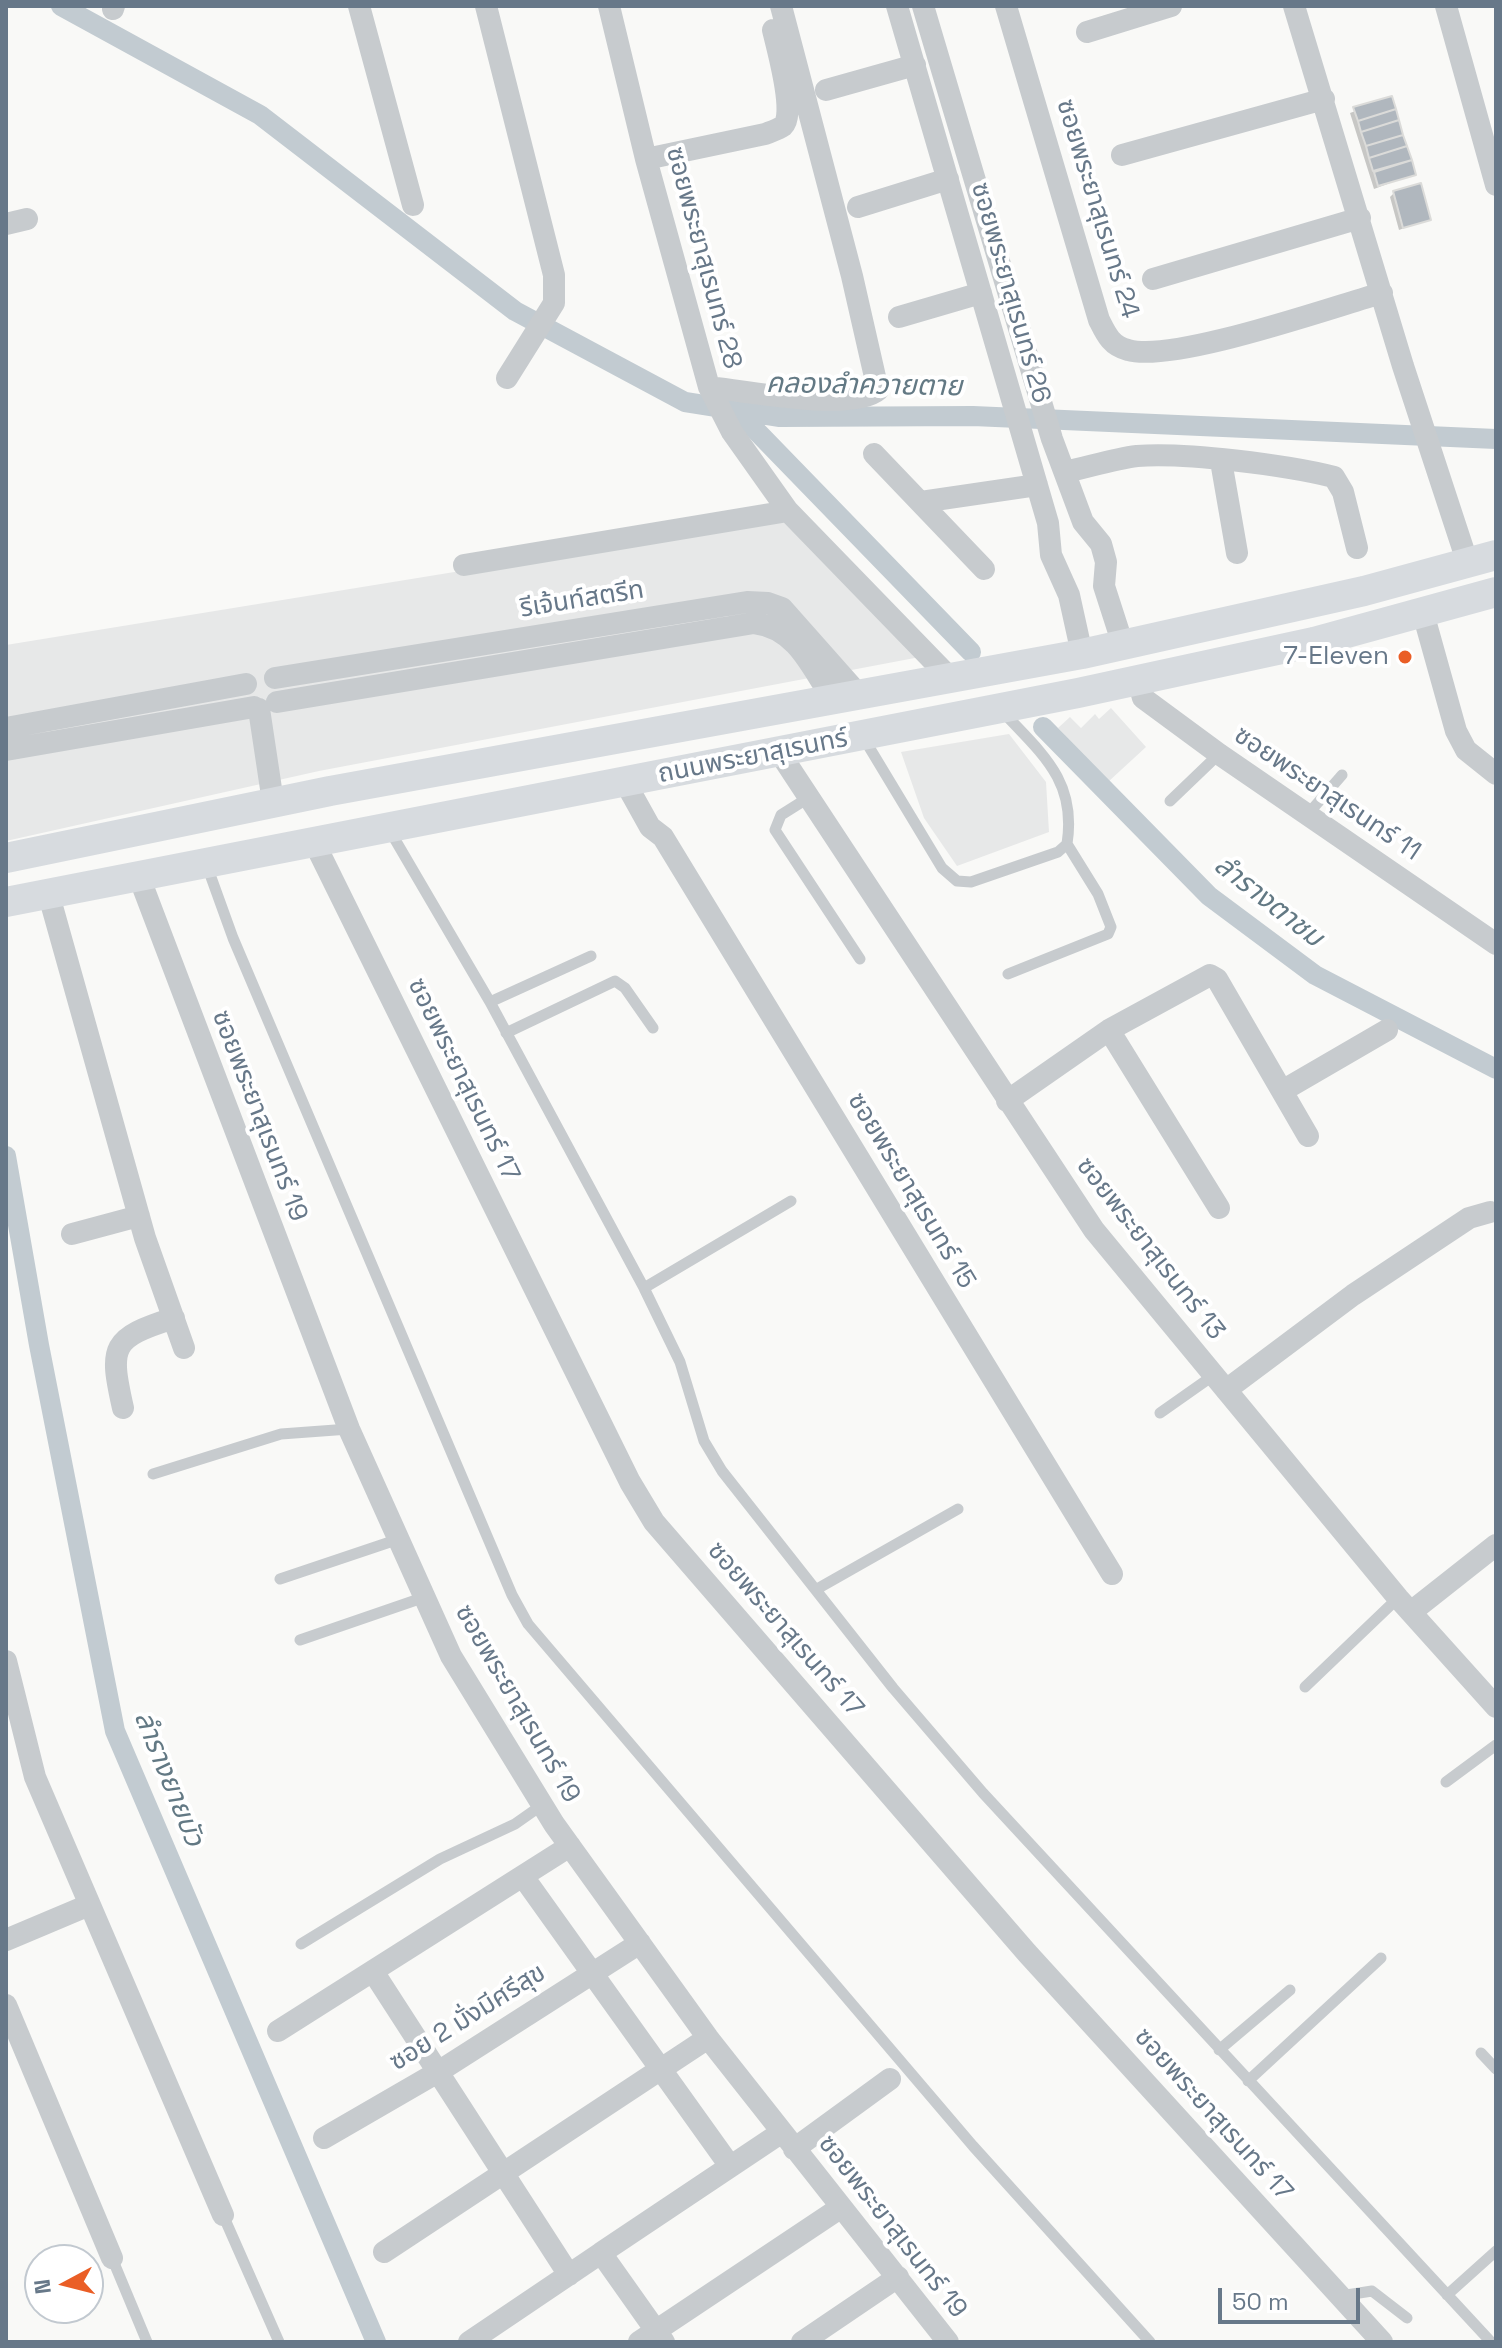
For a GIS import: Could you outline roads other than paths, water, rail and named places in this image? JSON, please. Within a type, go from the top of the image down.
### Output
[{"type":"street","points":[[359,6],[413,205]]},
{"type":"street","points":[[486,6],[554,275],[554,303],[530,346],[507,378]]},
{"type":"street","name":"ซอยพระยาสุเรนทร์ 28","points":[[609,6],[646,159],[711,392],[788,511],[951,679]]},
{"type":"street","points":[[711,392],[858,400],[878,390],[856,291],[781,6]]},
{"type":"street","name":"ซอยพระยาสุเรนทร์ 26","points":[[897,6],[1048,523],[1054,564],[1069,595],[1082,654]]},
{"type":"street","name":"ซอยพระยาสุเรนทร์ 26","points":[[923,6],[1052,439],[1083,522],[1101,544],[1106,562],[1104,586],[1123,645]]},
{"type":"street","name":"ซอยพระยาสุเรนทร์ 24","points":[[1006,6],[1108,340],[1126,350],[1170,352],[1382,293]]},
{"type":"street","points":[[1087,32],[1171,6]]},
{"type":"street","points":[[1294,6],[1435,462],[1482,559]]},
{"type":"street","points":[[1446,6],[1496,185]]},
{"type":"street","points":[[646,159],[765,134],[783,126],[788,118],[785,88],[773,30]]},
{"type":"street","points":[[826,90],[915,65]]},
{"type":"street","points":[[1122,155],[1324,99]]},
{"type":"street","points":[[858,207],[948,179]]},
{"type":"street","points":[[958,214],[981,204]]},
{"type":"street","points":[[1153,279],[1360,218]]},
{"type":"street","points":[[899,317],[981,293]]},
{"type":"street","points":[[874,454],[984,569]]},
{"type":"street","points":[[1065,472],[1136,456],[1221,461],[1334,477],[1343,492],[1357,548]]},
{"type":"street","points":[[1221,461],[1237,553]]},
{"type":"street","points":[[921,502],[1037,485]]},
{"type":"street","points":[[464,565],[788,511]]},
{"type":"street","name":"ถนนพระยาสุเรนทร์","points":[[6,858],[281,800],[1082,654],[1364,591],[1482,559]]},
{"type":"street","points":[[1069,595],[1104,586]]},
{"type":"street","name":"ถนนพระยาสุเรนทร์","points":[[6,902],[1000,709],[1314,642],[1496,592]]},
{"type":"street","name":"รีเจ้นท์สตรีท","points":[[6,728],[246,684],[259,674],[275,678],[731,604],[768,603],[782,608],[802,628],[847,699]]},
{"type":"street","points":[[1423,613],[1456,731],[1466,750],[1496,774]]},
{"type":"street","name":"รีเจ้นท์สตรีท","points":[[6,750],[754,623],[776,626],[793,640],[847,699]]},
{"type":"street","points":[[275,678],[280,687],[266,706],[281,800]]},
{"type":"street","name":"ซอยพระยาสุเรนทร์ 11","points":[[1138,680],[1143,698],[1219,754],[1496,944]]},
{"type":"street","points":[[246,684],[247,700],[266,706]]},
{"type":"street","points":[[553,749],[562,793]]},
{"type":"street","name":"ซอยพระยาสุเรนทร์ 13","points":[[779,752],[1094,1230],[1404,1605],[1496,1707]]},
{"type":"street","name":"ซอยพระยาสุเรนทร์ 15","points":[[633,780],[661,819],[663,837],[1112,1574]]},
{"type":"street","name":"ซอยพระยาสุเรนทร์ 17","points":[[313,840],[630,1482],[654,1522],[1027,1953],[1382,2342]]},
{"type":"street","name":"ซอยพระยาสุเรนทร์ 19","points":[[138,874],[349,1429],[451,1656],[542,1805],[708,2038],[840,2208],[898,2277],[944,2341]]},
{"type":"street","points":[[48,892],[139,1216],[184,1348]]},
{"type":"street","points":[[1007,1101],[1109,1030],[1210,975],[1217,979],[1308,1136]]},
{"type":"street","points":[[1109,1030],[1219,1208]]},
{"type":"street","points":[[1282,1091],[1387,1030]]},
{"type":"street","points":[[1220,1383],[1469,1218],[1490,1212]]},
{"type":"street","points":[[72,1234],[139,1216]]},
{"type":"street","points":[[123,1408],[113,1365],[116,1351],[126,1338],[143,1328],[174,1318]]},
{"type":"street","points":[[1404,1605],[1496,1545]]},
{"type":"street","points":[[6,1661],[35,1777],[223,2215]]},
{"type":"street","points":[[278,2031],[524,1878],[570,1846]]},
{"type":"street","points":[[524,1878],[664,2069],[730,2166]]},
{"type":"street","points":[[6,1940],[89,1905]]},
{"type":"street","name":"ซอย 2 มั่งมีศรีสุข","points":[[324,2138],[438,2072],[640,1943]]},
{"type":"street","points":[[374,1973],[569,2275]]},
{"type":"street","points":[[6,2005],[112,2258]]},
{"type":"street","points":[[384,2252],[708,2038]]},
{"type":"street","points":[[469,2342],[730,2166],[788,2140],[890,2079]]},
{"type":"street","points":[[601,2253],[653,2338],[840,2208]]},
{"type":"street","points":[[802,2342],[898,2277]]},
{"type":"lane","points":[[1000,709],[1055,767],[1067,809],[1067,844],[1098,894],[1111,927],[1108,934],[1008,974]]},
{"type":"lane","points":[[863,736],[942,868],[957,881],[983,880],[1058,852],[1067,844]]},
{"type":"lane","points":[[1170,801],[1219,754]]},
{"type":"lane","points":[[1308,814],[1342,775]]},
{"type":"lane","points":[[808,798],[781,815],[775,830],[860,959]]},
{"type":"lane","points":[[388,827],[490,1002],[644,1288],[680,1362],[704,1441],[722,1471],[893,1688],[983,1793],[1491,2342]]},
{"type":"lane","points":[[206,862],[233,938],[512,1595],[528,1624],[973,2146],[1150,2342]]},
{"type":"lane","points":[[490,1002],[591,956]]},
{"type":"lane","points":[[506,1033],[615,981],[625,988],[653,1028]]},
{"type":"lane","points":[[644,1288],[791,1201]]},
{"type":"lane","points":[[1160,1413],[1220,1383]]},
{"type":"lane","points":[[153,1474],[281,1434],[349,1429]]},
{"type":"lane","points":[[817,1589],[958,1509]]},
{"type":"lane","points":[[280,1579],[399,1539]]},
{"type":"lane","points":[[300,1640],[425,1597]]},
{"type":"lane","points":[[1305,1687],[1404,1605]]},
{"type":"lane","points":[[1446,1782],[1496,1745]]},
{"type":"lane","points":[[301,1944],[440,1859],[515,1824],[542,1805]]},
{"type":"lane","points":[[1248,2081],[1381,1958]]},
{"type":"lane","points":[[1219,2050],[1290,1990]]},
{"type":"lane","points":[[1481,2053],[1496,2069]]},
{"type":"lane","points":[[223,2215],[279,2342]]},
{"type":"lane","points":[[1447,2295],[1496,2251]]},
{"type":"lane","points":[[112,2258],[147,2342]]},
{"type":"lane","points":[[1340,2296],[1372,2291],[1407,2318]]},
{"type":"waterway","name":"คลองลำควายตาย","points":[[61,6],[260,115],[515,311],[685,402],[780,417],[973,416],[1496,439]]},
{"type":"waterway","name":"ลำรางตาชม","points":[[739,413],[971,652]]},
{"type":"waterway","name":"ลำรางตาชม","points":[[1043,727],[1209,896],[1315,975],[1496,1069]]},
{"type":"waterway","name":"ลำรางยายบัว","points":[[6,1156],[39,1345],[115,1731],[376,2342]]},
{"type":"place","name":"7-Eleven","points":[[1405,657]]}]
